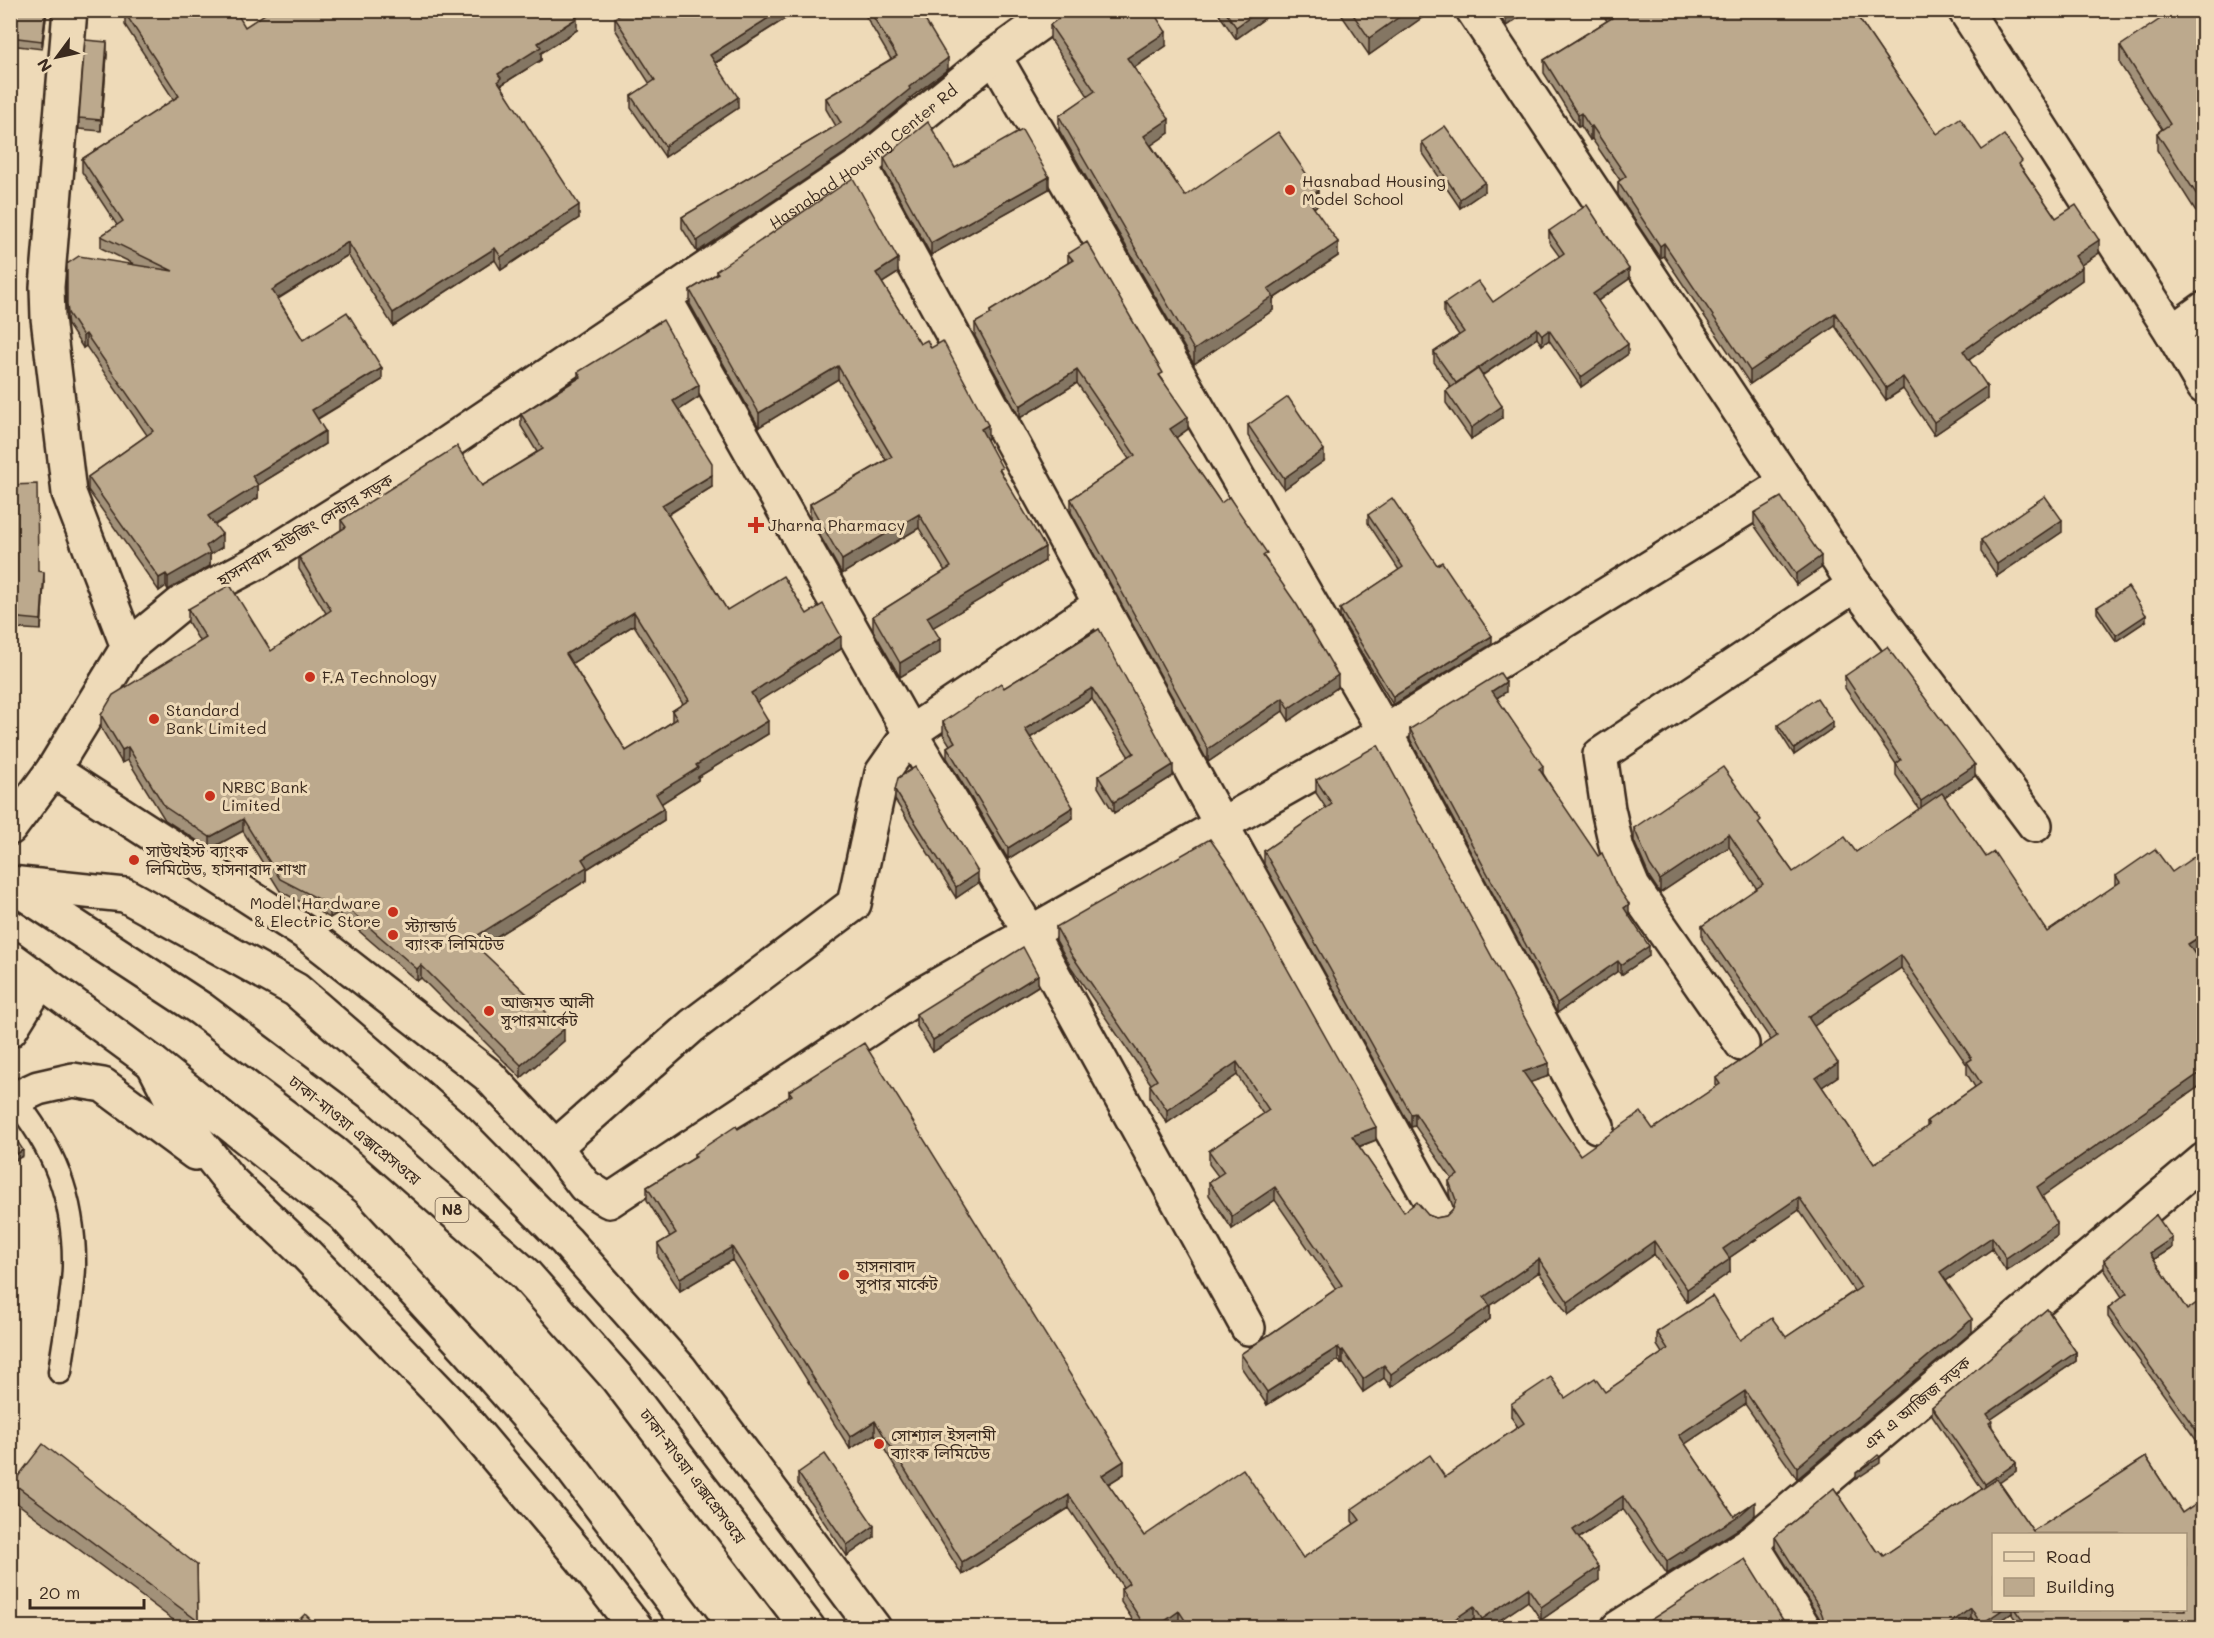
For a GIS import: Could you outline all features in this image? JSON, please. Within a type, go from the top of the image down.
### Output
[{"type":"main road","points":[[70,10],[47,286],[48,318],[69,493],[128,647]]},
{"type":"main road","points":[[1473,10],[1855,585],[2035,825]]},
{"type":"main road","points":[[1965,10],[2172,332],[2204,387]]},
{"type":"main road","name":"Hasnabad Housing Center Rd","points":[[664,297],[860,165],[1046,14]]},
{"type":"main road","points":[[994,56],[1385,732],[1597,1126]]},
{"type":"main road","points":[[860,165],[1222,826],[1437,1212]]},
{"type":"main road","points":[[664,297],[910,733],[1031,934],[1248,1328]]},
{"type":"main road","name":"হাসনাবাদ হাউজিং সেন্টার সড়ক","points":[[10,828],[53,770],[128,647],[184,601],[258,562],[434,452],[664,297]]},
{"type":"main road","points":[[2172,332],[2204,309]]},
{"type":"main road","points":[[53,770],[307,934],[488,1075],[555,1147],[585,1186],[609,1201],[917,997],[1385,732],[1788,482]]},
{"type":"main road","points":[[1742,1044],[1633,887],[1617,849],[1600,755],[1855,585]]},
{"type":"main road","points":[[555,1147],[692,1026],[854,904],[882,773],[910,733],[1101,604]]},
{"type":"main road","points":[[10,884],[125,895],[296,990],[458,1131],[566,1240],[680,1369],[874,1628]]},
{"type":"main road","name":"ঢাকা-মাওয়া এক্সপ্রেসওয়ে","points":[[10,884],[201,1009],[346,1119],[525,1274],[617,1378],[808,1628]]},
{"type":"main road","points":[[10,958],[153,1063],[344,1215],[561,1454],[693,1628]]},
{"type":"main road","points":[[10,1030],[40,981]]},
{"type":"main road","points":[[153,1063],[176,1108],[199,1143],[231,1182]]},
{"type":"main road","points":[[12,1098],[38,1088],[73,1080],[103,1085],[174,1136],[231,1182],[304,1252],[455,1408],[582,1558],[636,1628]]},
{"type":"main road","name":"এম এ আজিজ সড়ক","points":[[1618,1628],[1751,1543],[2204,1160]]},
{"type":"main road","points":[[1751,1543],[1804,1628]]},
{"type":"lane","points":[[12,1098],[29,1118],[62,1177],[71,1213],[74,1268],[60,1372]]},
{"type":"building","points":[[10,10],[46,10],[42,41],[10,37]]},
{"type":"building","points":[[129,10],[235,10],[245,27],[271,10],[572,10],[577,18],[538,43],[541,47],[498,74],[501,78],[498,81],[579,205],[501,257],[495,248],[393,313],[348,242],[272,290],[303,340],[347,312],[382,368],[312,410],[325,431],[252,476],[258,485],[208,516],[222,534],[206,546],[210,553],[168,577],[166,574],[159,578],[88,477],[153,431],[86,334],[83,336],[68,313],[67,304],[67,264],[79,256],[173,271],[101,236],[123,221],[82,159],[179,96],[125,13]]},
{"type":"building","points":[[627,10],[781,10],[710,55],[738,97],[665,146],[631,96],[655,80],[615,18]]},
{"type":"building","points":[[869,10],[919,10],[948,58],[909,87],[910,89],[849,138],[697,241],[682,217],[841,123],[826,98],[897,56]]},
{"type":"building","points":[[1070,10],[1152,10],[1166,32],[1127,58],[1169,119],[1144,136],[1185,196],[1278,132],[1318,191],[1307,198],[1338,242],[1268,289],[1273,296],[1194,350],[1059,116],[1095,91],[1050,25]]},
{"type":"building","points":[[1224,10],[1260,10],[1236,27]]},
{"type":"building","points":[[1350,10],[1409,10],[1369,38]]},
{"type":"building","points":[[1608,10],[1853,10],[1937,134],[1960,118],[1982,150],[2004,135],[2022,161],[2019,164],[2056,218],[2076,205],[2099,240],[2075,256],[2082,267],[1963,351],[1987,386],[1934,422],[1903,377],[1886,388],[1835,313],[1750,371],[1664,243],[1660,246],[1618,182],[1626,176],[1592,126],[1590,127],[1581,113],[1578,115],[1544,60],[1612,18]]},
{"type":"building","points":[[2174,10],[2196,10],[2204,23],[2204,206],[2157,133],[2170,124],[2120,46]]},
{"type":"building","points":[[85,40],[107,42],[101,120],[79,118]]},
{"type":"building","points":[[928,122],[955,168],[1022,130],[1049,177],[931,243],[884,158]]},
{"type":"building","points":[[1445,126],[1485,182],[1460,199],[1422,142]]},
{"type":"building","points":[[853,178],[898,259],[876,273],[920,344],[927,340],[931,348],[943,341],[988,425],[981,429],[1002,468],[999,469],[1045,547],[927,617],[940,639],[900,663],[873,616],[951,567],[919,514],[842,560],[810,504],[892,457],[838,366],[759,413],[690,290],[718,273],[716,271]]},
{"type":"building","points":[[1587,205],[1629,269],[1593,294],[1628,344],[1581,377],[1549,330],[1542,335],[1537,328],[1456,383],[1434,352],[1464,332],[1444,304],[1478,281],[1493,302],[1564,253],[1549,231]]},
{"type":"building","points":[[1087,242],[1163,373],[1159,375],[1188,417],[1170,429],[1221,503],[1229,497],[1267,553],[1263,556],[1297,605],[1338,675],[1289,708],[1283,698],[1208,749],[1071,499],[1135,455],[1077,370],[1020,406],[975,323],[991,314],[990,311],[1073,260],[1068,254]]},
{"type":"building","points":[[663,320],[699,385],[673,401],[712,463],[712,475],[662,505],[727,610],[783,576],[807,614],[823,604],[841,636],[751,693],[768,721],[696,765],[698,768],[656,794],[664,808],[582,859],[587,867],[470,940],[564,1029],[521,1065],[421,965],[417,969],[338,900],[330,905],[280,879],[243,819],[210,837],[165,807],[128,747],[122,750],[101,715],[113,695],[206,638],[188,609],[230,585],[271,651],[331,610],[299,557],[346,527],[341,520],[457,446],[482,486],[543,449],[521,414],[581,377],[578,372]],"holes":[[[634,612],[689,700],[672,711],[677,719],[626,751],[566,654]]]},
{"type":"building","points":[[1478,369],[1502,406],[1471,428],[1446,391]]},
{"type":"building","points":[[1288,397],[1324,450],[1284,478],[1248,425]]},
{"type":"building","points":[[37,484],[38,571],[44,572],[41,620],[10,617],[10,485]]},
{"type":"building","points":[[2045,496],[2062,520],[1997,564],[1981,540]]},
{"type":"building","points":[[1781,497],[1821,556],[1796,574],[1754,513]]},
{"type":"building","points":[[1392,498],[1437,565],[1442,562],[1492,636],[1393,697],[1340,609],[1403,567],[1368,515]]},
{"type":"building","points":[[2128,587],[2146,615],[2116,635],[2097,607]]},
{"type":"building","points":[[1099,629],[1173,765],[1114,802],[1098,776],[1134,753],[1092,688],[1025,729],[1073,807],[1008,848],[947,747],[955,742],[943,722],[1001,683],[1004,688]]},
{"type":"building","points":[[1887,647],[1975,765],[1921,801],[1896,764],[1901,760],[1845,676]]},
{"type":"building","points":[[1500,673],[1506,682],[1492,691],[1543,766],[1539,769],[1598,856],[1602,853],[1616,885],[1629,904],[1624,908],[1649,946],[1621,965],[1618,961],[1557,1003],[1410,729]]},
{"type":"building","points":[[1817,698],[1833,722],[1794,749],[1778,725]]},
{"type":"building","points":[[1378,745],[1549,1063],[1523,1072],[1580,1155],[1641,1112],[1653,1129],[1720,1084],[1716,1078],[1777,1036],[1702,926],[1763,884],[1729,834],[1660,880],[1650,865],[1634,828],[1723,767],[1761,820],[1758,823],[1793,872],[1845,837],[1856,852],[1942,793],[1986,857],[1994,852],[2047,932],[2120,882],[2116,876],[2155,849],[2172,872],[2201,852],[2204,855],[2204,934],[2188,944],[2204,968],[2204,1070],[2037,1187],[2057,1223],[2006,1258],[1992,1237],[1940,1272],[1972,1319],[1797,1467],[1745,1391],[1679,1435],[1734,1516],[1755,1502],[1740,1515],[1667,1561],[1623,1496],[1573,1530],[1599,1567],[1541,1607],[1528,1588],[1482,1619],[1474,1606],[1442,1628],[1190,1628],[1179,1611],[1155,1628],[1146,1628],[1121,1589],[1129,1583],[1069,1495],[962,1562],[875,1421],[850,1437],[732,1247],[680,1278],[658,1244],[676,1233],[647,1187],[696,1157],[694,1154],[736,1126],[738,1129],[792,1095],[789,1091],[864,1043],[1124,1461],[1102,1475],[1144,1536],[1243,1469],[1303,1558],[1360,1520],[1352,1509],[1430,1455],[1445,1477],[1524,1423],[1511,1404],[1551,1377],[1565,1398],[1595,1378],[1605,1392],[1668,1349],[1657,1332],[1712,1296],[1740,1340],[1772,1318],[1786,1337],[1861,1287],[1799,1197],[1723,1249],[1730,1259],[1687,1289],[1654,1241],[1568,1302],[1539,1259],[1484,1297],[1490,1306],[1391,1374],[1384,1365],[1363,1379],[1343,1350],[1341,1351],[1338,1347],[1267,1392],[1241,1354],[1342,1285],[1275,1187],[1232,1216],[1209,1182],[1224,1172],[1209,1151],[1269,1110],[1237,1062],[1167,1110],[1150,1085],[1157,1080],[1071,954],[1056,927],[1210,839],[1233,872],[1376,1127],[1352,1136],[1404,1212],[1417,1202],[1428,1215],[1436,1218],[1446,1216],[1453,1209],[1456,1200],[1449,1181],[1458,1175],[1415,1113],[1411,1114],[1264,851],[1332,804],[1316,780]],"holes":[[[1901,955],[1972,1059],[1967,1062],[1981,1083],[1927,1121],[1929,1125],[1874,1164],[1816,1078],[1838,1063],[1808,1017]]]},
{"type":"building","points":[[915,767],[978,872],[956,887],[895,790],[898,778]]},
{"type":"building","points":[[1023,947],[1038,975],[933,1040],[916,1014]]},
{"type":"building","points":[[10,1130],[23,1150],[10,1158]]},
{"type":"building","points":[[2156,1215],[2172,1238],[2150,1253],[2187,1310],[2204,1298],[2204,1441],[2108,1308],[2127,1293],[2104,1260]]},
{"type":"building","points":[[2047,1309],[2076,1352],[1987,1414],[1992,1421],[1989,1423],[2016,1463],[1985,1484],[1932,1407]]},
{"type":"building","points":[[43,1444],[197,1565],[198,1621],[13,1483]]},
{"type":"building","points":[[825,1454],[874,1526],[847,1545],[798,1473]]},
{"type":"building","points":[[1878,1455],[1880,1457],[1856,1473]]},
{"type":"building","points":[[2146,1457],[2182,1513],[2204,1498],[2204,1628],[2029,1628],[2017,1611],[2187,1611],[2187,1533],[1992,1533],[1992,1611],[2000,1611],[1981,1624],[1971,1608],[1944,1628],[1820,1628],[1823,1617],[1820,1609],[1775,1537],[1834,1488],[1877,1552],[1879,1551],[1883,1556],[1997,1479],[2033,1531]]},
{"type":"building","points":[[1745,1559],[1788,1628],[1638,1628]]},
{"type":"building","points":[[305,1614],[319,1628],[291,1628]]},
{"type":"place","name":"Hasnabad Housing Model School","points":[[1290,190]]},
{"type":"place","name":"Jharna Pharmacy","points":[[756,525]]},
{"type":"place","name":"F.A Technology","points":[[310,677]]},
{"type":"place","name":"Standard Bank Limited","points":[[154,719]]},
{"type":"place","name":"NRBC Bank Limited","points":[[210,796]]},
{"type":"place","name":"সাউথইস্ট ব্যাংক লিমিটেড, হাসনাবাদ শাখা","points":[[134,860]]},
{"type":"place","name":"Model Hardware & Electric Store","points":[[393,912]]},
{"type":"place","name":"স্ট্যান্ডার্ড ব্যাংক লিমিটেড","points":[[393,935]]},
{"type":"place","name":"আজমত আলী সুপারমার্কেট","points":[[489,1011]]},
{"type":"place","name":"হাসনাবাদ সুপার মার্কেট","points":[[844,1275]]},
{"type":"place","name":"সোশ্যাল ইসলামী ব্যাংক লিমিটেড","points":[[879,1444]]}]
